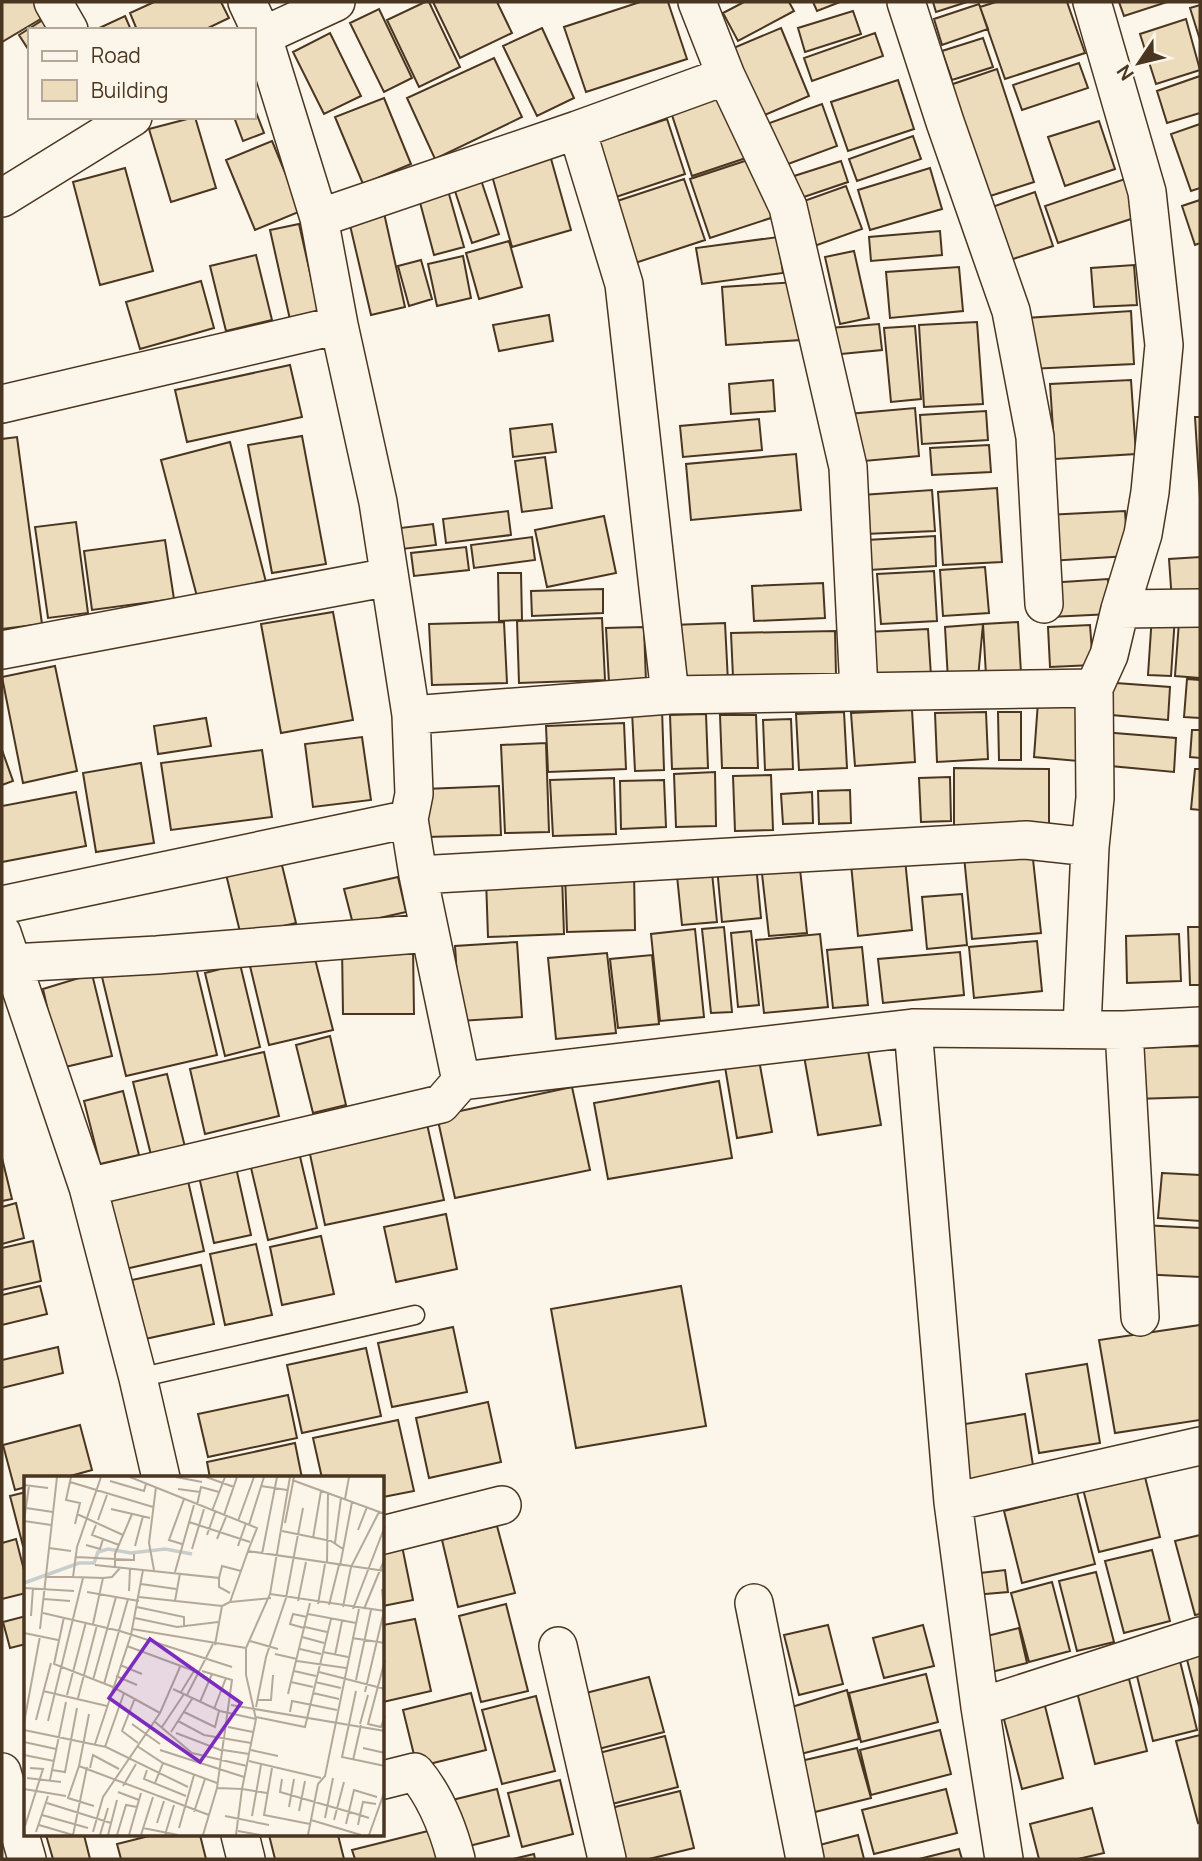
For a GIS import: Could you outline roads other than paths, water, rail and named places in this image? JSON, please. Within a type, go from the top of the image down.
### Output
[{"type":"street","points":[[53,2],[68,28]]},
{"type":"street","points":[[247,2],[255,28]]},
{"type":"street","points":[[336,2],[258,37],[318,218],[378,502],[411,715],[414,794],[410,819],[418,875],[461,1081]]},
{"type":"street","points":[[697,2],[726,75],[788,207],[848,467],[859,691]]},
{"type":"street","points":[[906,2],[1011,311],[1035,437],[1044,604]]},
{"type":"street","points":[[1082,1028],[1090,847],[1095,798],[1094,688],[1109,655],[1143,534],[1150,492],[1164,345],[1147,192],[1091,2]]},
{"type":"street","points":[[318,218],[578,130],[726,75]]},
{"type":"street","points":[[2,198],[125,119]]},
{"type":"street","points":[[578,130],[624,284],[670,695]]},
{"type":"street","points":[[2,404],[339,325]]},
{"type":"street","points":[[2,650],[389,577]]},
{"type":"street","points":[[1120,610],[1200,608]]},
{"type":"street","points":[[411,715],[670,695],[1094,688]]},
{"type":"street","points":[[2,905],[410,819]]},
{"type":"street","points":[[418,875],[1026,840],[1090,847]]},
{"type":"street","points":[[161,1476],[88,1187],[7,948],[157,955],[430,933]]},
{"type":"street","points":[[88,1187],[441,1104],[461,1081],[913,1028],[1124,1030],[1200,1026]]},
{"type":"street","points":[[913,1028],[953,1502],[1003,1859]]},
{"type":"street","points":[[1124,1030],[1140,1317]]},
{"type":"street","points":[[953,1502],[1200,1446]]},
{"type":"street","points":[[385,1534],[502,1505]]},
{"type":"street","points":[[754,1603],[806,1859]]},
{"type":"street","points":[[980,1707],[1200,1636]]},
{"type":"street","points":[[558,1646],[607,1859]]},
{"type":"street","points":[[2,1772],[27,1859]]},
{"type":"street","points":[[385,1780],[415,1772],[432,1796],[450,1835],[456,1859]]},
{"type":"street","points":[[240,1836],[246,1859]]},
{"type":"lane","points":[[138,1378],[415,1315]]}]
